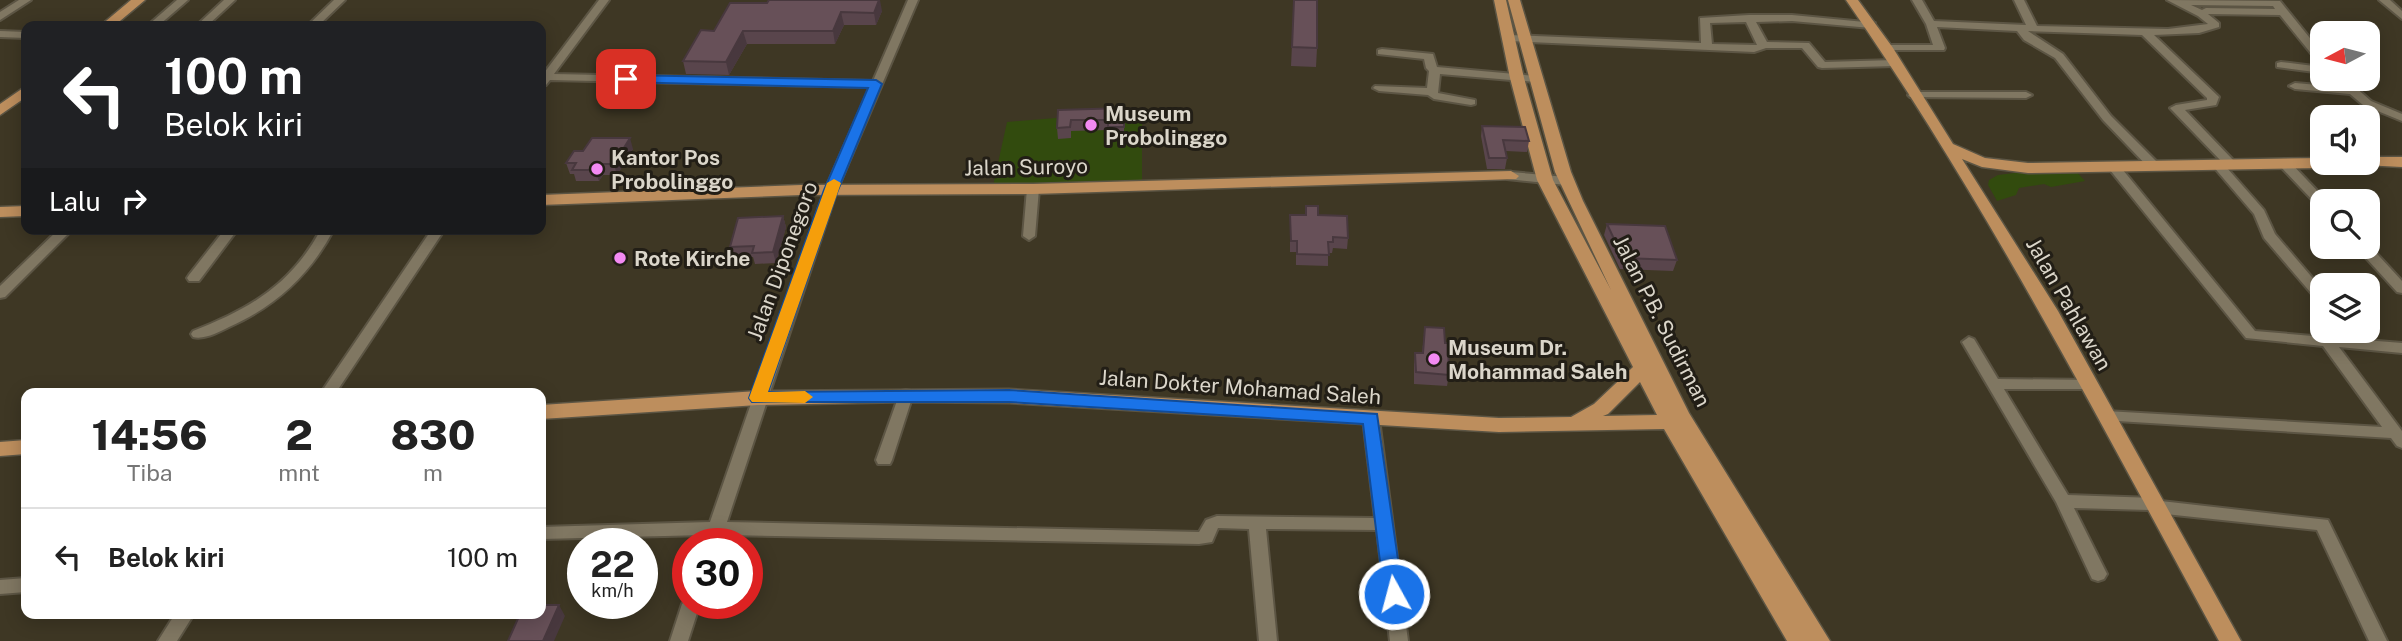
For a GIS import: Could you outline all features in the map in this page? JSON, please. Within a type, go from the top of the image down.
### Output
[{"type":"main road","points":[[112,21],[139,0]]},
{"type":"main road","name":"Jalan P.B. Sudirman","points":[[1500,0],[1536,79],[1564,177],[1591,251],[1641,370],[1819,641]]},
{"type":"main road","name":"Jalan P.B. Sudirman","points":[[1514,0],[1517,78],[1544,176],[1591,251],[1677,422],[1799,641]]},
{"type":"main road","name":"Jalan Pahlawan","points":[[1852,0],[1871,25],[1972,185],[2088,384],[2230,641]]},
{"type":"main road","points":[[0,111],[21,94]]},
{"type":"main road","points":[[1948,147],[1982,162],[2028,169]]},
{"type":"main road","points":[[2380,162],[2402,162]]},
{"type":"main road","points":[[1972,185],[1984,176],[2028,169],[2310,163]]},
{"type":"main road","name":"Jalan Suroyo","points":[[546,200],[831,190],[1033,189],[1511,176]]},
{"type":"main road","points":[[0,212],[21,211]]},
{"type":"main road","points":[[1570,425],[1601,409],[1641,370]]},
{"type":"main road","name":"Jalan Dokter Mohamad Saleh","points":[[546,412],[758,398],[906,395],[1009,396],[1371,419],[1570,425],[1677,422]]},
{"type":"main road","points":[[0,449],[21,447]]},
{"type":"street","points":[[0,17],[26,0]]},
{"type":"street","points":[[158,21],[183,0]]},
{"type":"street","points":[[207,21],[230,0]]},
{"type":"street","points":[[317,21],[340,0]]},
{"type":"street","points":[[546,77],[604,0]]},
{"type":"street","name":"Jalan Diponegoro","points":[[716,528],[831,190],[913,0]]},
{"type":"street","points":[[1517,39],[1759,49],[1763,45],[1805,45],[1823,65],[1940,48],[1931,24],[1917,0]]},
{"type":"street","points":[[2019,0],[2033,29]]},
{"type":"street","points":[[2384,0],[2402,16]]},
{"type":"street","points":[[1931,24],[2143,31],[2213,28],[2213,22],[2173,1]]},
{"type":"street","points":[[2173,1],[2277,5],[2310,45]]},
{"type":"street","points":[[2195,11],[2277,5]]},
{"type":"street","points":[[1707,47],[1702,21],[1749,18],[1871,25]]},
{"type":"street","points":[[1749,18],[1763,45]]},
{"type":"street","points":[[2020,28],[2028,38],[2059,56],[2108,118],[2154,166]]},
{"type":"street","points":[[2143,31],[2213,97],[2212,103],[2182,105],[2176,108],[2225,165],[2260,213],[2269,235],[2310,283]]},
{"type":"street","points":[[0,34],[21,35]]},
{"type":"street","points":[[1382,52],[1429,56],[1431,68],[1435,70],[1536,79]]},
{"type":"street","points":[[2281,65],[2310,69]]},
{"type":"street","points":[[1432,92],[1435,70]]},
{"type":"street","points":[[546,81],[876,84]]},
{"type":"street","points":[[2295,86],[2310,87]]},
{"type":"street","points":[[1378,88],[1432,92],[1441,98],[1471,102]]},
{"type":"street","points":[[2353,91],[2367,103],[2402,118]]},
{"type":"street","points":[[1914,95],[2026,95]]},
{"type":"street","points":[[2284,163],[2310,190]]},
{"type":"street","points":[[2114,167],[2246,331],[2255,336],[2310,341]]},
{"type":"street","name":"Jalan Suroyo","points":[[1511,176],[1564,177]]},
{"type":"street","points":[[1029,236],[1033,189]]},
{"type":"street","points":[[0,294],[61,235]]},
{"type":"street","points":[[194,278],[227,235]]},
{"type":"street","points":[[198,334],[246,316],[292,281],[320,246],[325,235]]},
{"type":"street","points":[[331,388],[435,235]]},
{"type":"street","points":[[2375,259],[2402,289]]},
{"type":"street","points":[[1969,342],[2063,501],[2098,574]]},
{"type":"street","points":[[2328,343],[2402,348]]},
{"type":"street","points":[[2328,343],[2398,438]]},
{"type":"street","points":[[1992,384],[2088,384]]},
{"type":"street","points":[[884,460],[906,395]]},
{"type":"street","points":[[2106,416],[2398,438]]},
{"type":"street","points":[[1371,419],[1399,641]]},
{"type":"street","points":[[2063,501],[2155,505],[2322,524],[2378,641]]},
{"type":"street","points":[[763,536],[1173,538],[1206,537],[1214,522],[1385,524]]},
{"type":"street","points":[[1257,524],[1268,641]]},
{"type":"street","points":[[546,533],[672,535]]},
{"type":"street","points":[[0,587],[21,585]]},
{"type":"street","points":[[167,641],[182,619]]},
{"type":"street","points":[[679,641],[686,619]]},
{"type":"green space","points":[[1142,111],[1142,183],[993,186],[1007,122]]},
{"type":"green space","points":[[2031,171],[2076,171],[2085,181],[2051,187],[2044,184],[2019,188],[2016,195],[1997,201],[1988,185],[1989,180],[1998,175]]},
{"type":"building","points":[[769,0],[879,0],[874,13],[841,12],[833,31],[743,31],[726,62],[683,61],[701,30],[714,31],[730,3],[767,3]]},
{"type":"building","points":[[1294,0],[1317,0],[1317,48],[1292,47]]},
{"type":"building","points":[[1124,108],[1124,127],[1108,127],[1108,120],[1071,120],[1070,127],[1057,128],[1058,110]]},
{"type":"building","points":[[1482,126],[1525,127],[1529,141],[1503,140],[1507,158],[1489,158]]},
{"type":"building","points":[[592,138],[630,138],[614,164],[599,164],[595,170],[572,170],[576,163],[566,163],[574,151],[583,151]]},
{"type":"building","points":[[1306,206],[1318,206],[1318,215],[1347,216],[1348,238],[1333,237],[1333,242],[1328,242],[1329,255],[1297,254],[1297,241],[1291,241],[1290,215],[1306,215]]},
{"type":"building","points":[[783,216],[773,252],[752,253],[754,246],[730,247],[738,218]]},
{"type":"building","points":[[1607,224],[1665,226],[1677,260],[1623,258]]},
{"type":"building","name":"Museum Dr. Mohammad Saleh","points":[[1425,327],[1444,328],[1445,343],[1448,343],[1449,375],[1416,372],[1415,353],[1423,353]]},
{"type":"building","points":[[546,605],[559,605],[543,641],[508,641],[518,619],[546,619]]},
{"type":"slow traffic","points":[[805,397],[758,398],[834,183]]},
{"type":"place","name":"Museum Probolinggo","points":[[1091,125]]},
{"type":"place","name":"Kantor Pos Probolinggo","points":[[597,169]]},
{"type":"place","name":"Rote Kirche","points":[[620,258]]},
{"type":"place","name":"Museum Dr. Mohammad Saleh","points":[[1434,359]]},
{"type":"route","points":[[626,79],[876,84],[831,190],[758,398],[1009,396],[1371,419],[1394,594]]}]
